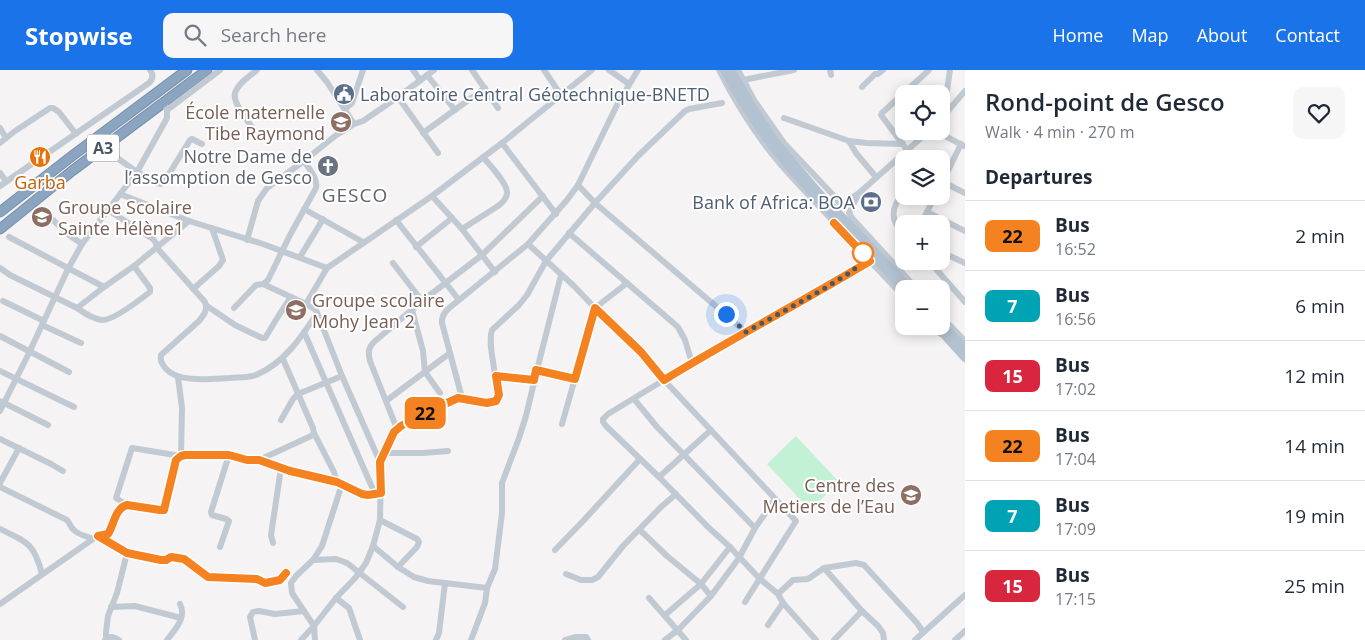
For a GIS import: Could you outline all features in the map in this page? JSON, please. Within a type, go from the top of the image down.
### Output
[{"type":"highway","name":"A3","points":[[0,212],[187,70]]},
{"type":"highway","name":"A3","points":[[0,229],[41,195],[166,106],[207,70]]},
{"type":"main road","points":[[724,70],[738,96],[779,155],[858,236],[897,280]]},
{"type":"main road","points":[[731,70],[775,141],[819,197]]},
{"type":"main road","points":[[894,276],[899,280]]},
{"type":"main road","points":[[950,332],[965,348]]},
{"type":"main road","points":[[945,336],[965,358]]},
{"type":"street","points":[[0,186],[149,83],[152,80],[153,74],[150,70]]},
{"type":"street","points":[[0,411],[2,402],[29,352],[68,269],[82,244],[137,172],[166,118],[166,106],[220,70]]},
{"type":"street","points":[[255,131],[234,98],[235,92],[240,85],[257,70]]},
{"type":"street","points":[[317,70],[354,124]]},
{"type":"street","points":[[345,109],[352,103],[363,70]]},
{"type":"street","points":[[413,70],[420,80]]},
{"type":"street","points":[[247,240],[261,196],[267,188],[335,136],[354,124],[363,121],[434,70]]},
{"type":"street","points":[[472,70],[498,108]]},
{"type":"street","points":[[544,70],[561,95]]},
{"type":"street","points":[[306,304],[327,268],[432,196],[592,70]]},
{"type":"street","points":[[609,70],[629,84]]},
{"type":"street","points":[[462,398],[442,323],[444,313],[528,244],[556,214],[578,186],[629,84],[638,70]]},
{"type":"street","points":[[719,70],[740,109],[769,150],[787,172],[895,287]]},
{"type":"street","points":[[738,70],[754,100],[784,143],[841,205],[846,207],[856,222],[909,280]]},
{"type":"street","points":[[743,80],[791,70]]},
{"type":"street","points":[[862,87],[874,72],[878,74],[883,70]]},
{"type":"street","points":[[920,140],[908,150],[882,117],[882,113],[929,70]]},
{"type":"street","points":[[948,85],[950,70]]},
{"type":"street","points":[[427,75],[455,110]]},
{"type":"street","points":[[423,133],[485,88]]},
{"type":"street","points":[[950,108],[965,91]]},
{"type":"street","points":[[398,97],[438,153]]},
{"type":"street","points":[[301,640],[366,563],[380,520],[378,494],[380,462],[397,429],[404,423],[458,398],[484,403],[496,401],[499,395],[492,346],[492,330],[519,306],[528,295],[546,261],[638,156],[681,115],[690,109],[722,103]]},
{"type":"street","points":[[0,143],[45,111],[53,108],[59,112],[76,134]]},
{"type":"street","points":[[784,118],[849,141],[903,144]]},
{"type":"street","points":[[0,128],[6,138]]},
{"type":"street","points":[[950,138],[963,145],[950,169]]},
{"type":"street","points":[[113,155],[137,172],[157,183],[162,183],[190,140],[192,139],[202,144]]},
{"type":"street","points":[[849,141],[856,153],[876,177]]},
{"type":"street","points":[[502,142],[556,214]]},
{"type":"street","points":[[462,229],[498,206],[503,202],[508,193],[507,187],[483,157]]},
{"type":"street","points":[[234,308],[256,285],[263,284],[268,280],[316,188],[316,179],[304,161]]},
{"type":"street","points":[[859,193],[848,219],[840,224],[833,221],[830,213],[832,208],[841,205],[859,193],[895,161]]},
{"type":"street","points":[[0,173],[6,181]]},
{"type":"street","points":[[578,186],[595,203],[746,332]]},
{"type":"street","points":[[950,186],[965,193]]},
{"type":"street","points":[[120,194],[189,222],[282,251],[327,268]]},
{"type":"street","points":[[432,196],[462,229],[495,272]]},
{"type":"street","points":[[397,429],[370,361],[369,350],[374,342],[422,301],[482,255],[543,196]]},
{"type":"street","points":[[895,224],[893,218],[896,205]]},
{"type":"street","points":[[926,215],[930,205]]},
{"type":"street","points":[[304,209],[363,242]]},
{"type":"street","points":[[108,210],[153,239],[157,248],[205,302],[206,306],[262,338],[266,338],[291,297]]},
{"type":"street","points":[[927,212],[965,231]]},
{"type":"street","points":[[416,247],[452,218]]},
{"type":"street","points":[[300,257],[322,219]]},
{"type":"street","points":[[53,220],[82,244]]},
{"type":"street","points":[[396,220],[459,300]]},
{"type":"street","points":[[77,308],[189,222]]},
{"type":"street","points":[[193,289],[219,266],[222,260],[212,228]]},
{"type":"street","points":[[569,233],[678,327],[686,340],[692,363]]},
{"type":"street","points":[[9,238],[104,287]]},
{"type":"street","points":[[528,244],[641,352],[710,430],[796,520],[796,523],[745,602]]},
{"type":"street","points":[[950,256],[965,263]]},
{"type":"street","points":[[816,640],[783,603],[778,594],[759,578],[603,422],[608,414],[692,363],[870,261]]},
{"type":"street","points":[[393,263],[422,301]]},
{"type":"street","points":[[0,268],[92,317],[103,320],[115,316],[150,292],[150,288],[134,266]]},
{"type":"street","points":[[937,270],[965,302]]},
{"type":"street","points":[[471,640],[495,569],[502,513],[502,482],[523,426],[561,275]]},
{"type":"street","points":[[562,424],[595,308],[627,283]]},
{"type":"street","points":[[263,284],[316,310],[342,376],[380,462]]},
{"type":"street","points":[[3,301],[81,343]]},
{"type":"street","points":[[206,306],[204,315],[199,321],[161,355],[161,363],[171,374],[178,377],[204,379],[258,374],[283,359],[317,313]]},
{"type":"street","points":[[412,310],[423,351],[425,372],[440,393]]},
{"type":"street","points":[[950,326],[965,342]]},
{"type":"street","points":[[304,332],[378,494]]},
{"type":"street","points":[[0,336],[69,372]]},
{"type":"street","points":[[386,400],[450,353]]},
{"type":"street","points":[[283,359],[314,433],[340,483],[325,539],[313,560],[296,576],[290,587],[314,626],[315,640]]},
{"type":"street","points":[[536,370],[575,379]]},
{"type":"street","points":[[0,371],[74,407]]},
{"type":"street","points":[[281,420],[298,394],[342,376]]},
{"type":"street","points":[[496,376],[534,380]]},
{"type":"street","points":[[178,377],[182,408],[181,456]]},
{"type":"street","points":[[634,399],[684,455],[755,528]]},
{"type":"street","points":[[2,402],[48,425]]},
{"type":"street","points":[[659,477],[710,430]]},
{"type":"street","points":[[259,460],[314,433]]},
{"type":"street","points":[[0,439],[63,471]]},
{"type":"street","points":[[19,448],[0,485],[67,520],[74,531],[96,537],[127,553],[161,560],[171,557],[184,559],[208,577],[257,579],[265,583],[280,580],[286,573]]},
{"type":"street","points":[[181,456],[176,460],[164,510],[127,505],[116,498],[132,448],[181,456],[190,454],[229,455],[247,460],[259,460],[281,468],[340,483],[362,494],[378,494]]},
{"type":"street","points":[[376,454],[448,451]]},
{"type":"street","points":[[220,547],[229,521],[212,515],[211,512],[229,455]]},
{"type":"street","points":[[555,550],[640,459]]},
{"type":"street","points":[[273,543],[271,535],[281,468]]},
{"type":"street","points":[[566,574],[581,580],[592,580],[598,577],[614,556],[676,494]]},
{"type":"street","points":[[665,640],[678,630],[711,596],[739,558],[755,528],[775,498]]},
{"type":"street","points":[[0,604],[96,537],[108,534],[119,510],[122,506],[127,505]]},
{"type":"street","points":[[380,520],[417,539],[419,542],[417,547],[398,567]]},
{"type":"street","points":[[0,529],[28,544],[35,552],[42,574]]},
{"type":"street","points":[[640,530],[666,556],[701,584],[711,596]]},
{"type":"street","points":[[373,546],[398,567],[414,577],[428,581],[487,588]]},
{"type":"street","points":[[665,615],[701,584],[730,547]]},
{"type":"street","points":[[119,640],[113,637],[106,639],[107,625],[127,553]]},
{"type":"street","points":[[313,560],[336,559],[346,563],[403,607]]},
{"type":"street","points":[[778,594],[793,580],[808,579],[824,568],[856,563],[864,565],[923,632]]},
{"type":"street","points":[[824,568],[878,626],[883,633],[884,640]]},
{"type":"street","points":[[436,640],[439,634],[444,583]]},
{"type":"street","points":[[916,640],[965,594]]},
{"type":"street","points":[[336,598],[349,608],[360,640]]},
{"type":"street","points":[[650,598],[686,640]]},
{"type":"street","points":[[768,625],[783,603]]},
{"type":"street","points":[[167,640],[183,613],[180,604]]},
{"type":"street","points":[[111,607],[134,606],[181,618]]},
{"type":"street","points":[[834,640],[862,611]]},
{"type":"street","points":[[256,640],[250,617],[253,612],[275,614],[304,612]]},
{"type":"street","points":[[955,640],[965,631]]},
{"type":"street","points":[[565,640],[582,636],[588,640]]},
{"type":"green space","points":[[796,436],[839,482],[810,510],[767,464]]},
{"type":"bus line","name":"22","points":[[286,573],[280,580],[265,583],[257,579],[224,576],[208,577],[184,559],[171,557],[161,560],[127,553],[98,536],[108,534],[122,506],[164,510],[176,460],[181,456],[190,454],[229,455],[247,460],[259,460],[290,471],[337,482],[362,494],[381,493],[380,462],[394,432],[404,423],[458,398],[487,403],[496,401],[499,395],[496,376],[534,380],[536,370],[575,379],[595,308],[641,352],[664,380],[870,261],[834,223]]},
{"type":"place","name":"Laboratoire Central Géotechnique-BNETD","points":[[344,94]]},
{"type":"place","name":"École maternelle Tibe Raymond","points":[[341,122]]},
{"type":"place","name":"Garba","points":[[40,157]]},
{"type":"place","name":"Notre Dame de l’assomption de Gesco","points":[[328,166]]},
{"type":"place","name":"Bank of Africa: BOA","points":[[871,202]]},
{"type":"place","name":"Groupe Scolaire Sainte Hélène1","points":[[42,217]]},
{"type":"place","name":"Groupe scolaire Mohy Jean 2","points":[[296,310]]},
{"type":"place","name":"Centre des Metiers de l’Eau","points":[[911,495]]},
{"type":"district","name":"GESCO","points":[[355,195]]},
{"type":"route","points":[[726,314],[746,332],[854,270],[863,253]]}]
